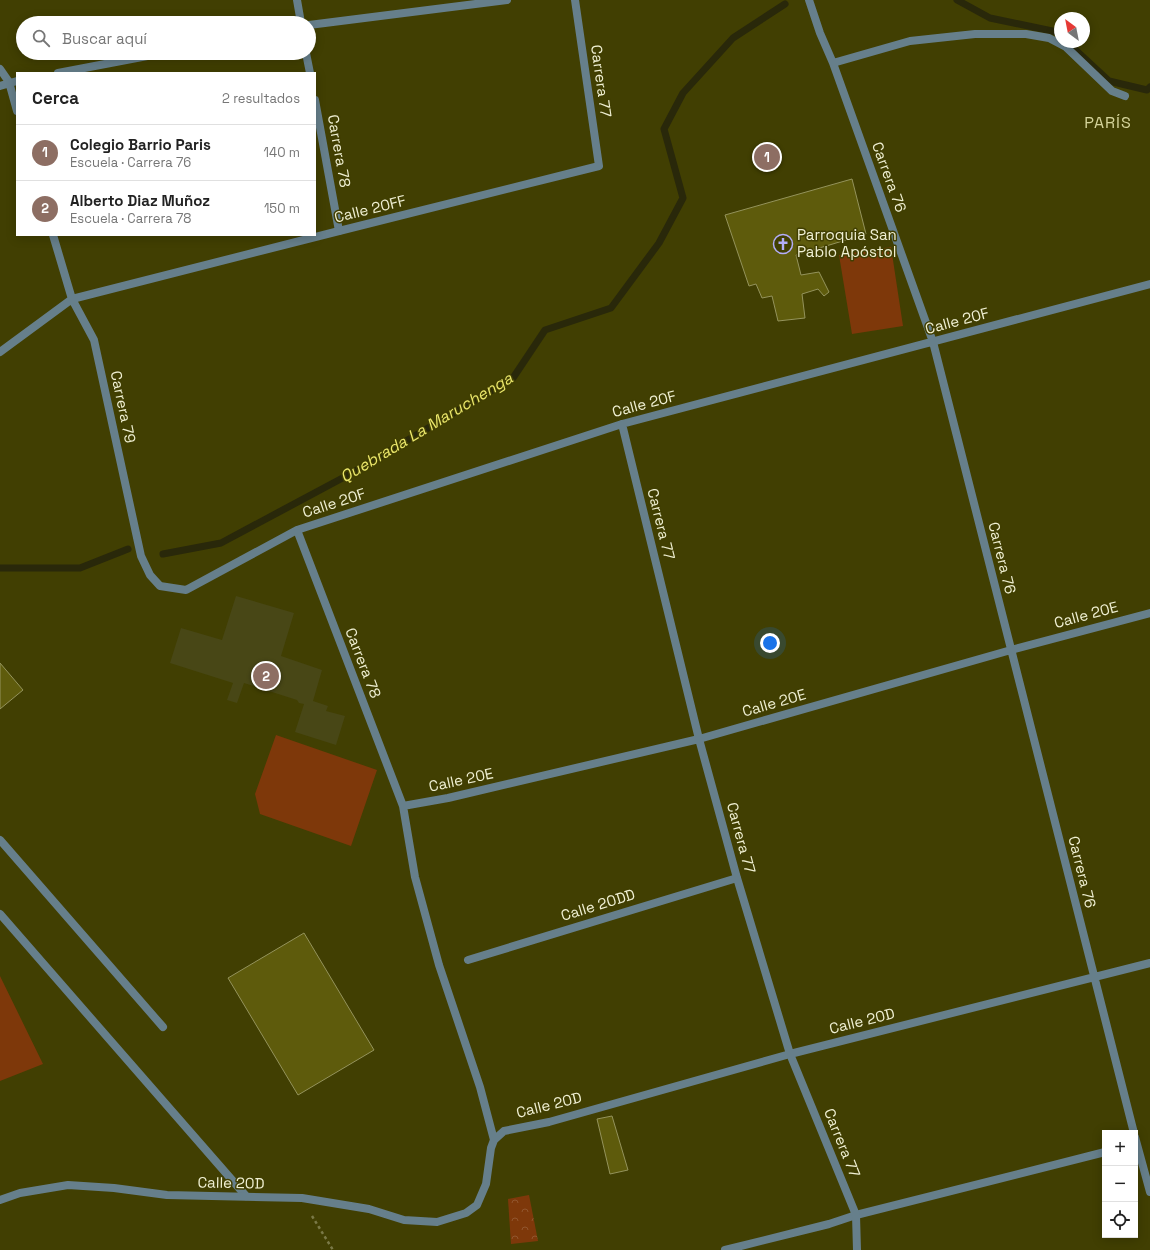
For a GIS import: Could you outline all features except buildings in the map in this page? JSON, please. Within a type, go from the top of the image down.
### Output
[{"type":"street","points":[[297,0],[300,16]]},
{"type":"street","points":[[316,25],[507,0]]},
{"type":"street","name":"Carrera 77","points":[[575,0],[599,166]]},
{"type":"street","name":"Carrera 76","points":[[809,0],[933,342],[1133,1130]]},
{"type":"street","points":[[833,63],[910,40],[975,34],[1026,34],[1049,38],[1066,47],[1112,91],[1124,96]]},
{"type":"street","points":[[63,72],[126,60]]},
{"type":"street","points":[[307,60],[310,72]]},
{"type":"street","points":[[0,69],[13,82],[16,104]]},
{"type":"street","points":[[0,86],[13,82]]},
{"type":"street","name":"Carrera 78","points":[[316,105],[339,231]]},
{"type":"street","name":"Calle 20FF","points":[[0,352],[72,299],[599,166]]},
{"type":"street","name":"Carrera 79","points":[[53,236],[72,299],[94,340],[141,556],[150,575],[160,586]]},
{"type":"street","name":"Calle 20F","points":[[160,586],[186,590],[297,530],[622,424],[1150,284]]},
{"type":"street","name":"Carrera 77","points":[[622,424],[699,739],[737,878],[790,1054],[856,1215],[857,1250]]},
{"type":"street","name":"Carrera 78","points":[[297,530],[403,806],[415,877],[439,965],[480,1087],[494,1140]]},
{"type":"street","name":"Calle 20E","points":[[403,806],[448,798],[699,739],[1011,650],[1150,613]]},
{"type":"street","points":[[0,840],[163,1027]]},
{"type":"street","name":"Calle 20DD","points":[[468,960],[737,878]]},
{"type":"street","points":[[0,914],[246,1196]]},
{"type":"street","name":"Calle 20D","points":[[0,1200],[20,1193],[68,1185],[114,1188],[167,1195],[302,1198],[369,1209],[404,1220],[437,1222],[466,1214],[477,1205],[486,1184],[491,1148],[494,1140],[504,1131],[549,1122],[790,1054],[1150,963]]},
{"type":"street","points":[[1138,1149],[1150,1192]]},
{"type":"street","points":[[725,1250],[1102,1153]]},
{"type":"path","points":[[302,1198],[318,1228],[333,1250]]},
{"type":"shaded area","points":[[236,596],[294,613],[281,656],[322,670],[313,701],[328,706],[326,711],[345,716],[336,745],[295,732],[304,704],[299,703],[297,700],[244,683],[237,703],[227,700],[233,683],[170,663],[181,628],[222,640]]},
{"type":"green space","points":[[891,247],[903,326],[852,334],[839,255]]},
{"type":"green space","points":[[276,735],[377,770],[351,846],[260,814],[255,794]]},
{"type":"green space","points":[[0,976],[43,1064],[0,1081]]},
{"type":"green space","points":[[529,1195],[538,1241],[511,1244],[508,1199]]},
{"type":"waterway","name":"Quebrada La Maruchenga","points":[[957,0],[990,18],[1054,31]]},
{"type":"waterway","name":"Quebrada La Maruchenga","points":[[163,554],[221,543],[350,474],[513,378],[545,330],[611,308],[659,243],[683,198],[664,129],[683,93],[733,38],[785,4]]},
{"type":"waterway","name":"Quebrada La Maruchenga","points":[[1073,48],[1109,81],[1147,90],[1150,87]]},
{"type":"waterway","name":"Quebrada La Maruchenga","points":[[0,568],[80,568],[128,549]]},
{"type":"place","name":"Colegio Barrio Paris","points":[[767,157]]},
{"type":"place","name":"Parroquia San Pablo Apóstol","points":[[783,244]]},
{"type":"place","name":"Alberto Diaz Muñoz","points":[[266,676]]},
{"type":"district","name":"PARÍS","points":[[1108,122]]}]
